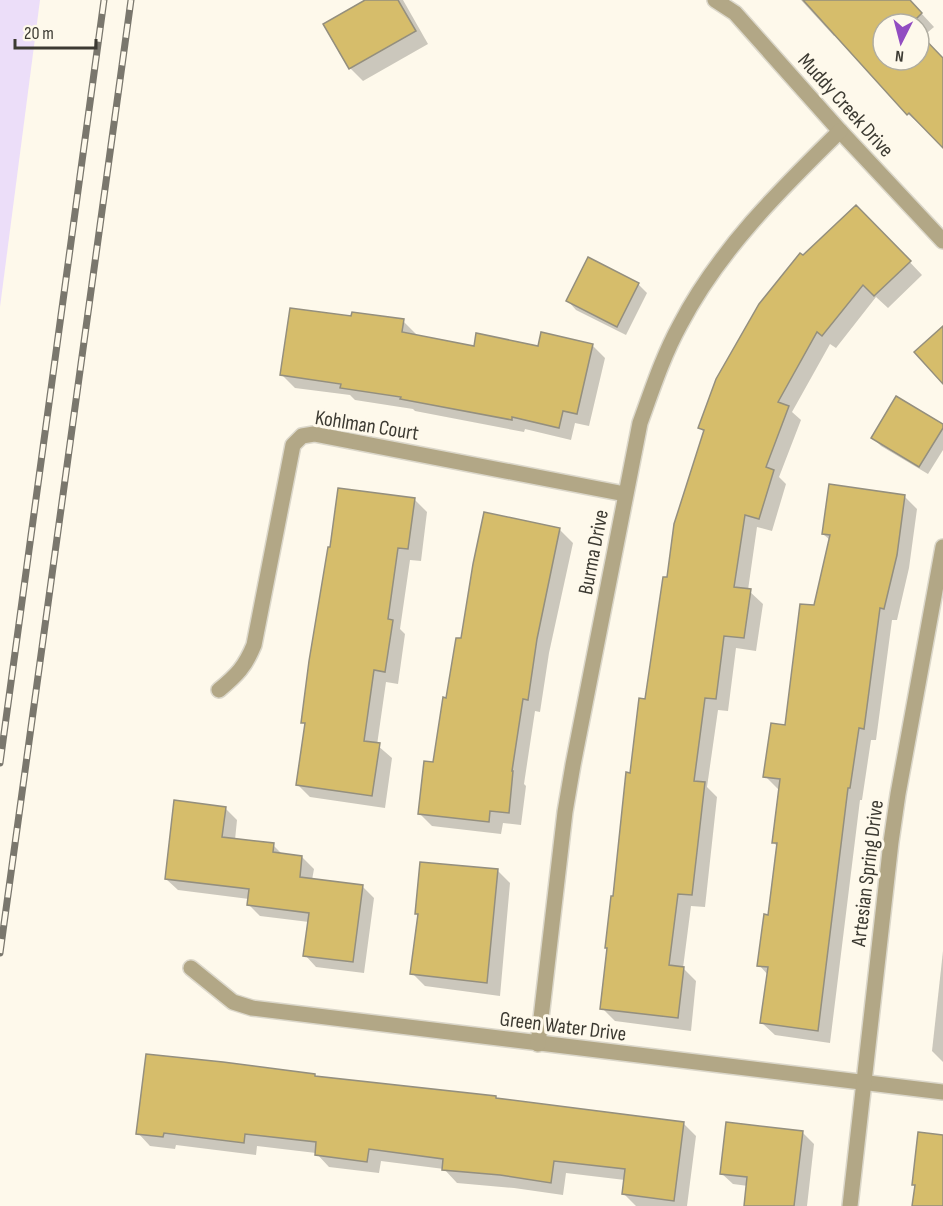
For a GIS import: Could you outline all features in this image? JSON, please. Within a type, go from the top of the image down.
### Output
[{"type":"street","name":"Muddy Creek Drive","points":[[715,0],[735,13],[840,131],[943,241]]},
{"type":"street","name":"Burma Drive","points":[[538,1044],[568,793],[640,423],[658,373],[680,325],[707,282],[737,240],[787,184],[840,131]]},
{"type":"street","name":"Kohlman Court","points":[[219,690],[248,662],[254,645],[293,446],[302,436],[314,434],[625,494]]},
{"type":"street","name":"Artesian Spring Drive","points":[[849,1206],[896,804],[943,547]]},
{"type":"street","name":"Green Water Drive","points":[[191,968],[233,1002],[252,1008],[943,1092]]},
{"type":"shaded area","points":[[0,0],[40,0],[0,307]]},
{"type":"building","points":[[365,0],[398,0],[416,31],[349,69],[323,24]]},
{"type":"building","points":[[803,0],[910,0],[921,12],[871,12],[871,72],[931,72],[931,46],[943,58],[943,148],[909,113],[907,115]]},
{"type":"building","points":[[856,205],[911,261],[874,296],[863,285],[822,336],[817,332],[778,402],[789,406],[766,467],[774,470],[759,519],[745,515],[734,587],[751,589],[744,638],[724,636],[716,699],[705,698],[694,781],[705,782],[692,895],[678,894],[669,965],[684,967],[678,1018],[600,1009],[626,772],[630,773],[639,698],[645,699],[663,577],[667,577],[674,524],[704,430],[698,428],[716,379],[759,304],[800,253],[803,255]]},
{"type":"building","points":[[588,257],[639,283],[617,327],[566,301]]},
{"type":"building","points":[[290,308],[351,316],[352,312],[404,319],[402,332],[474,346],[476,333],[538,346],[541,332],[593,344],[577,414],[563,411],[559,428],[512,417],[512,420],[400,399],[401,397],[340,388],[341,384],[280,375]]},
{"type":"building","points":[[943,326],[943,384],[914,352]]},
{"type":"building","points":[[896,396],[943,424],[943,428],[919,467],[871,438]]},
{"type":"building","points":[[829,484],[905,495],[897,555],[884,609],[880,608],[864,729],[859,728],[850,788],[848,788],[818,1031],[760,1023],[768,967],[757,966],[764,914],[768,915],[777,843],[772,843],[780,779],[763,777],[771,723],[785,725],[800,604],[814,605],[830,535],[822,534]]},
{"type":"building","points":[[338,488],[415,498],[408,549],[398,548],[388,619],[393,620],[385,672],[374,670],[364,741],[380,743],[372,796],[296,785],[305,723],[301,723],[309,661],[328,547],[330,547]]},
{"type":"building","points":[[484,512],[560,528],[537,639],[528,700],[523,699],[512,771],[509,813],[490,811],[489,822],[418,814],[424,761],[433,762],[443,697],[446,698],[456,638],[461,638]]},
{"type":"building","points":[[174,800],[226,807],[222,837],[274,843],[273,852],[302,856],[300,877],[363,885],[353,962],[303,956],[309,913],[247,905],[249,889],[165,879]]},
{"type":"building","points":[[420,862],[498,869],[487,983],[410,974],[418,914],[415,914]]},
{"type":"building","points":[[146,1054],[496,1096],[496,1098],[684,1122],[674,1201],[622,1194],[625,1169],[554,1161],[551,1183],[500,1175],[442,1170],[443,1159],[369,1149],[367,1162],[315,1155],[316,1142],[245,1134],[244,1143],[164,1133],[163,1137],[136,1134]]},
{"type":"building","points":[[726,1122],[803,1131],[794,1206],[744,1206],[747,1177],[720,1174]]},
{"type":"building","points":[[918,1132],[943,1135],[943,1206],[912,1206]]},
{"type":"railway","points":[[0,763],[104,0]]},
{"type":"railway","points":[[0,953],[131,0]]}]
